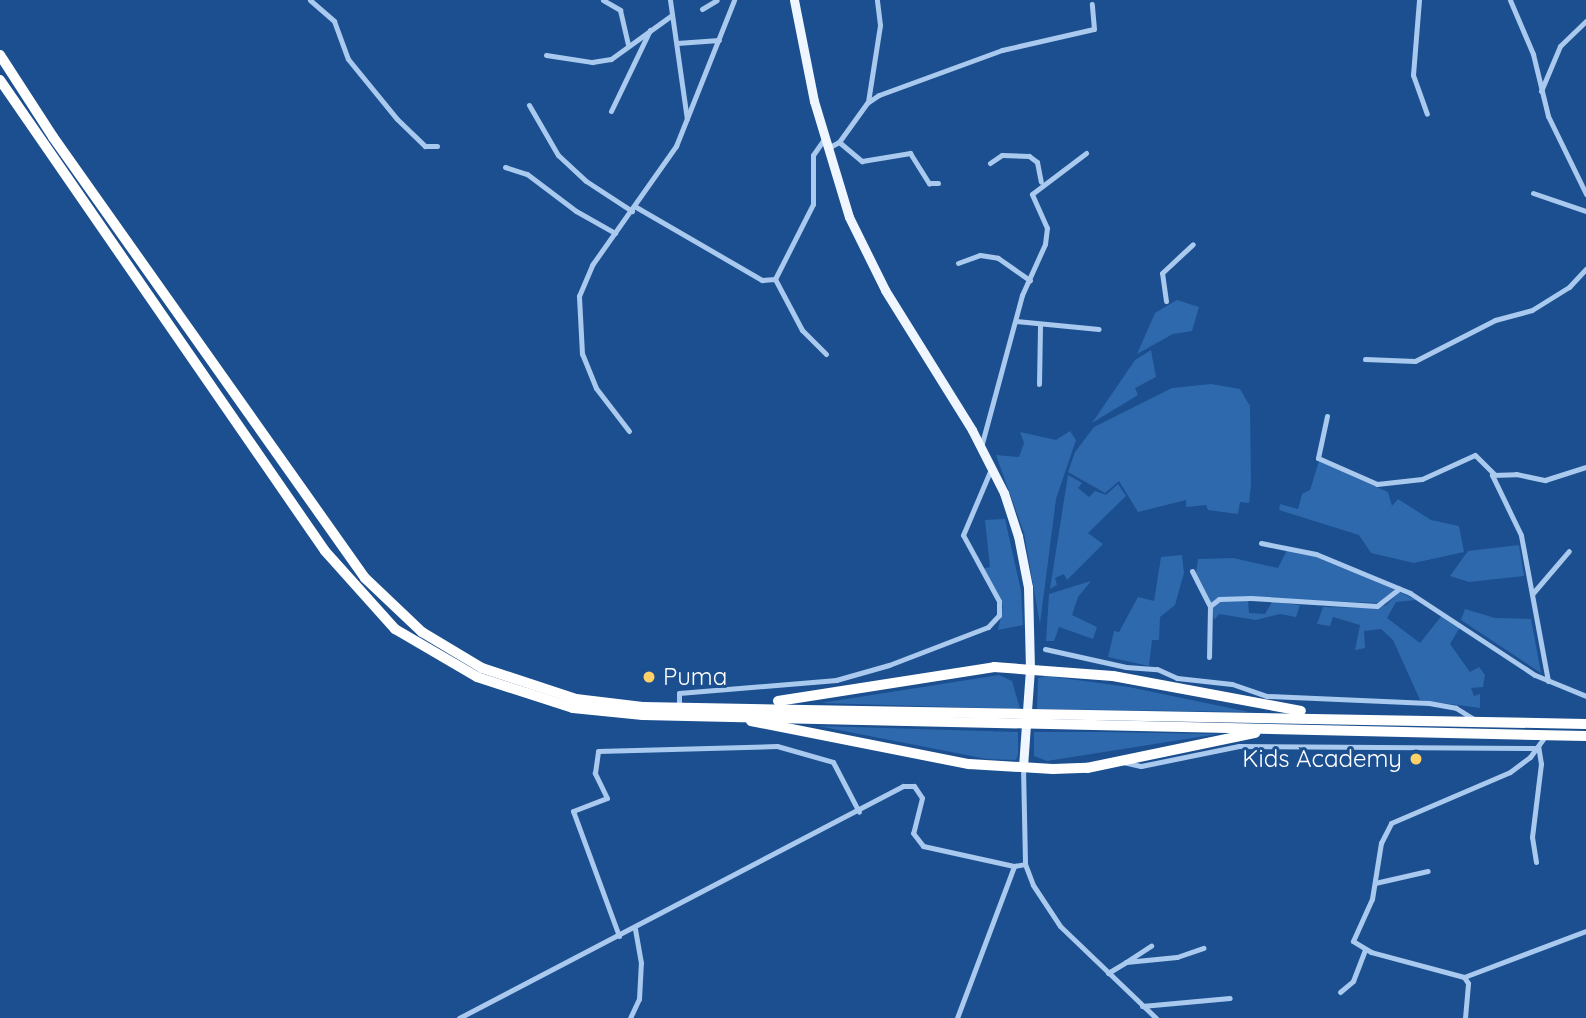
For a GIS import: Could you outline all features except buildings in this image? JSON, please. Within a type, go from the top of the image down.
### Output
[{"type":"highway","points":[[0,55],[297,486],[386,602],[438,643],[512,680],[576,699],[718,710],[1011,723],[1046,718],[1335,716],[1586,724]]},
{"type":"highway","points":[[0,80],[325,551],[395,629],[453,667],[538,700],[643,715],[718,710],[792,700],[955,671],[1030,669],[1113,677],[1335,716]]},
{"type":"highway","points":[[718,710],[1010,711],[1046,718],[1586,736]]},
{"type":"highway","points":[[718,710],[969,764],[1087,768],[1241,734],[1306,727]]},
{"type":"main road","points":[[794,0],[826,143],[849,217],[885,290],[981,447],[1018,536],[1026,575],[1030,669],[1023,766]]},
{"type":"street","points":[[310,0],[334,21],[348,59],[397,118],[425,146],[437,146]]},
{"type":"street","points":[[603,0],[620,10],[628,46]]},
{"type":"street","points":[[670,0],[687,119]]},
{"type":"street","points":[[702,9],[717,0]]},
{"type":"street","points":[[629,431],[596,388],[582,354],[578,318],[579,296],[592,265],[634,209],[687,119],[734,0]]},
{"type":"street","points":[[839,142],[868,102],[880,25],[877,0]]},
{"type":"street","points":[[1419,0],[1413,75],[1427,114]]},
{"type":"street","points":[[1510,0],[1525,30],[1548,116],[1586,194]]},
{"type":"street","points":[[868,102],[929,75],[1002,50],[1094,29],[1092,4]]},
{"type":"street","points":[[546,55],[598,62],[628,46],[651,27],[672,15]]},
{"type":"street","points":[[1541,91],[1560,46],[1586,21]]},
{"type":"street","points":[[611,111],[651,27]]},
{"type":"street","points":[[677,43],[719,40]]},
{"type":"street","points":[[529,105],[558,155],[586,181],[762,280],[775,279]]},
{"type":"street","points":[[775,279],[813,204],[813,155],[826,143],[839,142],[860,161],[910,153],[929,183],[938,183]]},
{"type":"street","points":[[981,447],[1016,321],[1045,244],[1046,228],[1032,194],[1041,183],[1083,160],[1086,153]]},
{"type":"street","points":[[990,163],[1002,155],[1029,156],[1037,162],[1041,183]]},
{"type":"street","points":[[505,167],[527,174],[576,211],[615,233]]},
{"type":"street","points":[[1533,193],[1586,211]]},
{"type":"street","points":[[1166,301],[1162,273],[1193,244]]},
{"type":"street","points":[[958,263],[980,255],[998,258],[1030,280]]},
{"type":"street","points":[[1365,359],[1415,360],[1478,332],[1495,320],[1532,310],[1569,287],[1586,269]]},
{"type":"street","points":[[775,279],[803,330],[825,354]]},
{"type":"street","points":[[1016,321],[1099,328]]},
{"type":"street","points":[[1039,384],[1040,324]]},
{"type":"street","points":[[1327,416],[1318,458],[1377,484],[1422,480],[1475,456],[1494,474],[1545,480],[1586,467]]},
{"type":"street","points":[[679,706],[679,693],[836,680],[889,666],[988,627],[999,615],[999,601],[963,535],[992,469]]},
{"type":"street","points":[[1494,474],[1492,479],[1521,535],[1548,681]]},
{"type":"street","points":[[1261,543],[1316,554],[1426,601],[1548,681],[1586,696]]},
{"type":"street","points":[[1533,593],[1569,551]]},
{"type":"street","points":[[1192,571],[1210,606],[1209,657]]},
{"type":"street","points":[[1210,606],[1219,599],[1251,598],[1377,606],[1399,589]]},
{"type":"street","points":[[1045,649],[1126,667],[1157,669],[1177,677],[1232,684],[1267,696],[1429,703],[1456,708],[1476,720]]},
{"type":"street","points":[[716,690],[718,710]]},
{"type":"street","points":[[1546,734],[1537,747],[1510,772],[1391,823],[1381,843],[1366,919],[1353,941],[1365,949],[1464,977],[1586,930]]},
{"type":"street","points":[[619,936],[573,811],[607,798],[595,773],[598,751],[777,746],[833,762],[859,812]]},
{"type":"street","points":[[1120,760],[1141,766],[1239,746],[1537,747]]},
{"type":"street","points":[[1536,862],[1532,837],[1541,764],[1537,747]]},
{"type":"street","points":[[1023,766],[1025,864],[1060,926],[1156,1018]]},
{"type":"street","points":[[459,1018],[859,812],[903,786],[914,786],[922,797],[915,840],[923,846],[1014,866],[1025,864]]},
{"type":"street","points":[[957,1018],[1014,866]]},
{"type":"street","points":[[1375,883],[1428,871]]},
{"type":"street","points":[[630,1018],[639,999],[641,963],[635,929]]},
{"type":"street","points":[[1108,973],[1151,946]]},
{"type":"street","points":[[1126,962],[1189,955],[1203,948]]},
{"type":"street","points":[[1340,992],[1353,981],[1365,949]]},
{"type":"street","points":[[1464,977],[1468,984],[1465,1018]]},
{"type":"street","points":[[1142,1006],[1230,998]]},
{"type":"shaded area","points":[[1177,300],[1199,307],[1192,331],[1173,334],[1137,354],[1155,313]]},
{"type":"shaded area","points":[[1151,350],[1156,377],[1135,388],[1138,395],[1092,423],[1135,360]]},
{"type":"shaded area","points":[[1211,384],[1240,389],[1250,406],[1249,503],[1240,502],[1238,514],[1208,510],[1206,505],[1186,507],[1186,500],[1138,512],[1119,481],[1105,493],[1068,472],[1075,452],[1094,427],[1172,388]]},
{"type":"shaded area","points":[[1070,431],[1076,440],[1056,499],[1040,624],[1024,533],[996,455],[1019,457],[1024,443],[1020,432],[1056,440]]},
{"type":"shaded area","points":[[1319,461],[1388,492],[1392,506],[1398,499],[1431,520],[1459,526],[1464,552],[1414,563],[1371,553],[1359,535],[1279,510],[1280,504],[1298,509],[1302,494],[1310,490]]},
{"type":"shaded area","points":[[1068,475],[1082,483],[1078,488],[1089,497],[1095,491],[1106,495],[1118,484],[1126,496],[1088,533],[1103,544],[1067,580],[1064,574],[1055,578],[1057,585],[1050,589]]},
{"type":"shaded area","points":[[1005,519],[1021,591],[1023,625],[998,630],[1003,606],[982,569],[990,567],[985,520]]},
{"type":"shaded area","points":[[1519,545],[1524,576],[1469,582],[1450,576],[1468,551]]},
{"type":"shaded area","points":[[1287,550],[1320,557],[1395,590],[1381,603],[1220,597],[1211,603],[1196,573],[1198,559],[1233,558],[1278,568]]},
{"type":"shaded area","points":[[1182,555],[1184,573],[1175,605],[1160,617],[1159,640],[1152,640],[1149,666],[1108,657],[1114,631],[1119,632],[1138,597],[1154,601],[1161,557]]},
{"type":"shaded area","points":[[1091,581],[1078,597],[1072,615],[1097,627],[1093,639],[1059,627],[1054,641],[1046,641],[1049,594]]},
{"type":"shaded area","points":[[1400,592],[1416,600],[1396,602],[1387,618],[1420,643],[1443,614],[1460,627],[1450,644],[1470,672],[1479,667],[1485,675],[1483,687],[1471,688],[1474,696],[1480,694],[1480,708],[1420,700],[1393,640],[1381,629],[1364,631],[1365,648],[1355,650],[1360,625],[1333,617],[1330,626],[1317,624],[1323,607],[1375,608],[1386,605]]},
{"type":"shaded area","points":[[1219,601],[1248,601],[1249,613],[1265,614],[1272,602],[1300,605],[1296,617],[1280,614],[1256,620],[1219,614],[1214,620],[1212,608]]},
{"type":"shaded area","points":[[1465,609],[1495,618],[1531,619],[1541,673],[1461,620]]},
{"type":"shaded area","points":[[999,675],[1012,681],[1020,709],[821,703]]},
{"type":"shaded area","points":[[1047,676],[1129,687],[1249,712],[1037,709],[1038,678]]},
{"type":"shaded area","points":[[818,726],[1018,732],[1018,754],[1016,760],[987,759]]},
{"type":"shaded area","points":[[1034,732],[1218,734],[1047,761],[1034,756]]},
{"type":"place","name":"Puma","points":[[649,677]]},
{"type":"place","name":"Kids Academy","points":[[1416,759]]}]
